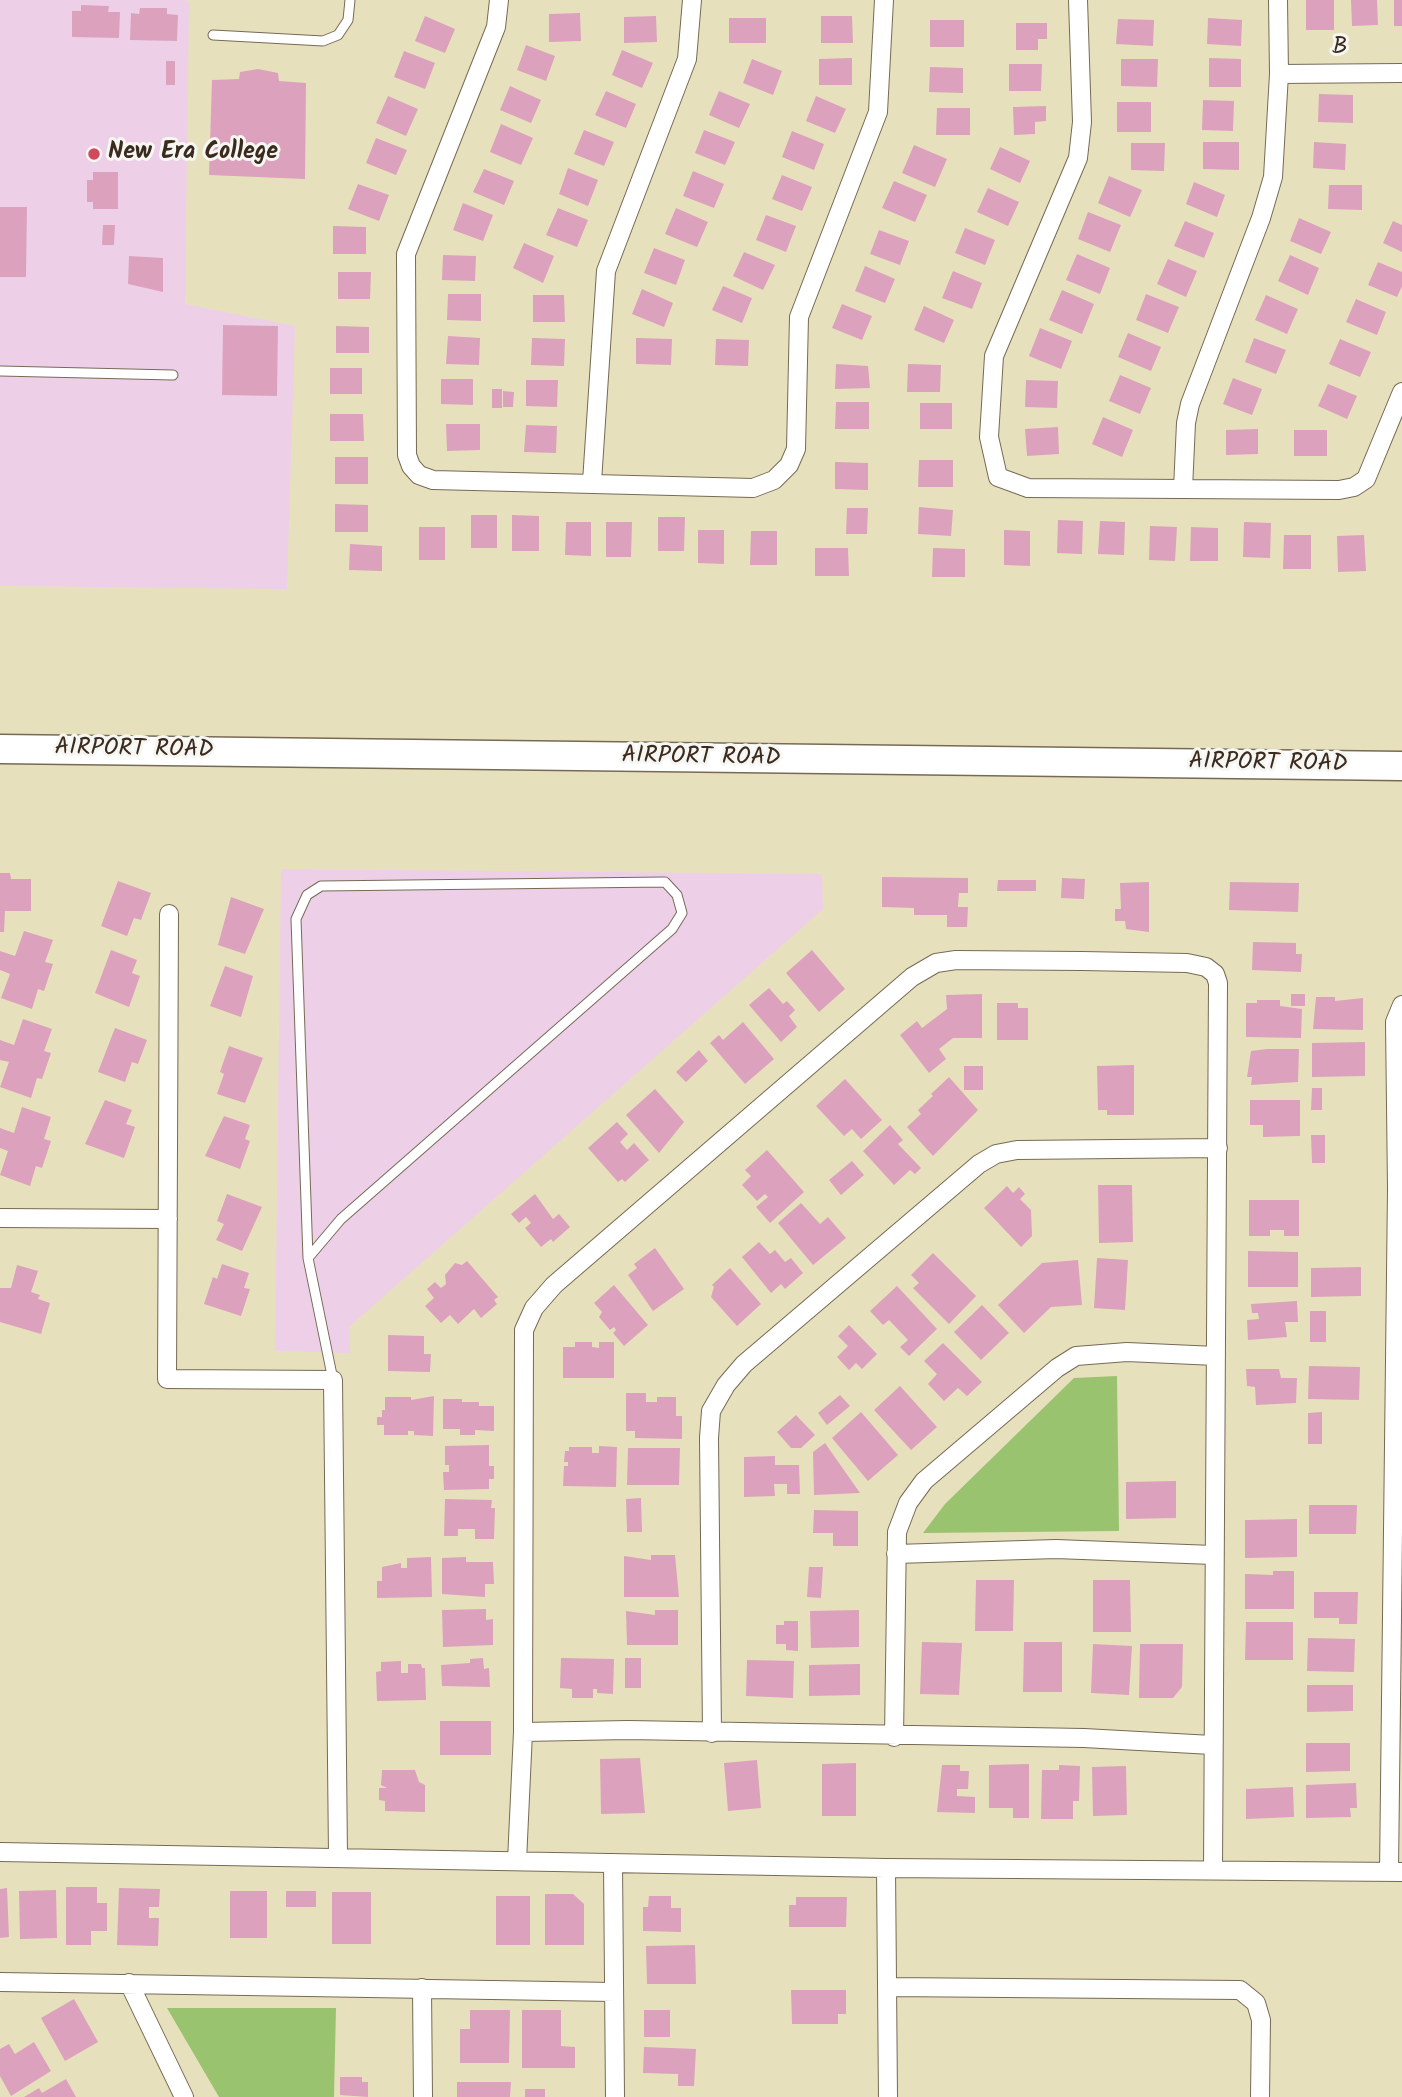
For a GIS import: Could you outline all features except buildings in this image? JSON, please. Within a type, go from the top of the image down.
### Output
[{"type":"main road","name":"AIRPORT ROAD","points":[[0,749],[1402,766]]},
{"type":"street","points":[[499,0],[496,27],[406,254],[407,455],[411,466],[419,475],[433,480],[753,488],[774,481],[789,465],[796,449],[799,317],[878,112],[884,0]]},
{"type":"street","points":[[592,482],[606,271],[687,59],[692,0]]},
{"type":"street","points":[[1078,0],[1082,122],[1078,158],[994,356],[989,438],[992,461],[998,477],[1028,488],[1339,490],[1354,487],[1366,479],[1402,392]]},
{"type":"street","points":[[1183,489],[1186,423],[1190,404],[1261,218],[1273,177],[1279,74],[1278,0]]},
{"type":"street","name":"B","points":[[1279,74],[1402,73]]},
{"type":"street","points":[[169,914],[167,1379],[333,1380],[338,1856]]},
{"type":"street","points":[[517,1861],[523,1732],[524,1330],[534,1308],[565,1277],[912,977],[936,963],[956,960],[1187,963],[1206,967],[1215,974],[1220,1000],[1213,1555],[1213,1870]]},
{"type":"street","points":[[0,1852],[338,1856],[886,1868],[1395,1872],[1399,1189],[1395,1022],[1402,1005]]},
{"type":"street","points":[[712,1733],[711,1411],[726,1385],[744,1364],[979,1164],[996,1154],[1017,1150],[1218,1148]]},
{"type":"street","points":[[0,1218],[168,1219]]},
{"type":"street","points":[[894,1737],[897,1532],[908,1503],[923,1481],[1057,1368],[1076,1356],[1096,1353],[1216,1356]]},
{"type":"street","points":[[896,1554],[1056,1549],[1213,1555]]},
{"type":"street","points":[[523,1732],[628,1730],[894,1737],[1084,1738],[1212,1745]]},
{"type":"street","points":[[613,1863],[615,2097]]},
{"type":"street","points":[[886,1868],[888,2097]]},
{"type":"street","points":[[0,1982],[614,1992]]},
{"type":"street","points":[[129,1983],[184,2097]]},
{"type":"street","points":[[889,1987],[1240,1990],[1256,2003],[1261,2020],[1260,2097]]},
{"type":"street","points":[[422,1988],[423,2097]]},
{"type":"lane","points":[[212,35],[323,41],[338,35],[348,20],[349,0]]},
{"type":"lane","points":[[0,371],[173,374]]},
{"type":"lane","points":[[308,1258],[341,1219],[672,929],[681,913],[677,895],[666,882],[321,886],[307,895],[296,919],[308,1258],[333,1380]]},
{"type":"shaded area","name":"New Era College","points":[[0,0],[186,0],[189,3],[185,304],[295,326],[287,589],[0,586]]},
{"type":"shaded area","points":[[281,869],[822,874],[823,909],[349,1327],[350,1353],[275,1351]]},
{"type":"green space","points":[[1117,1376],[1119,1531],[923,1533],[945,1504],[1074,1378]]},
{"type":"green space","points":[[167,2008],[336,2008],[334,2097],[219,2097]]},
{"type":"place","name":"New Era College","points":[[94,154]]}]
